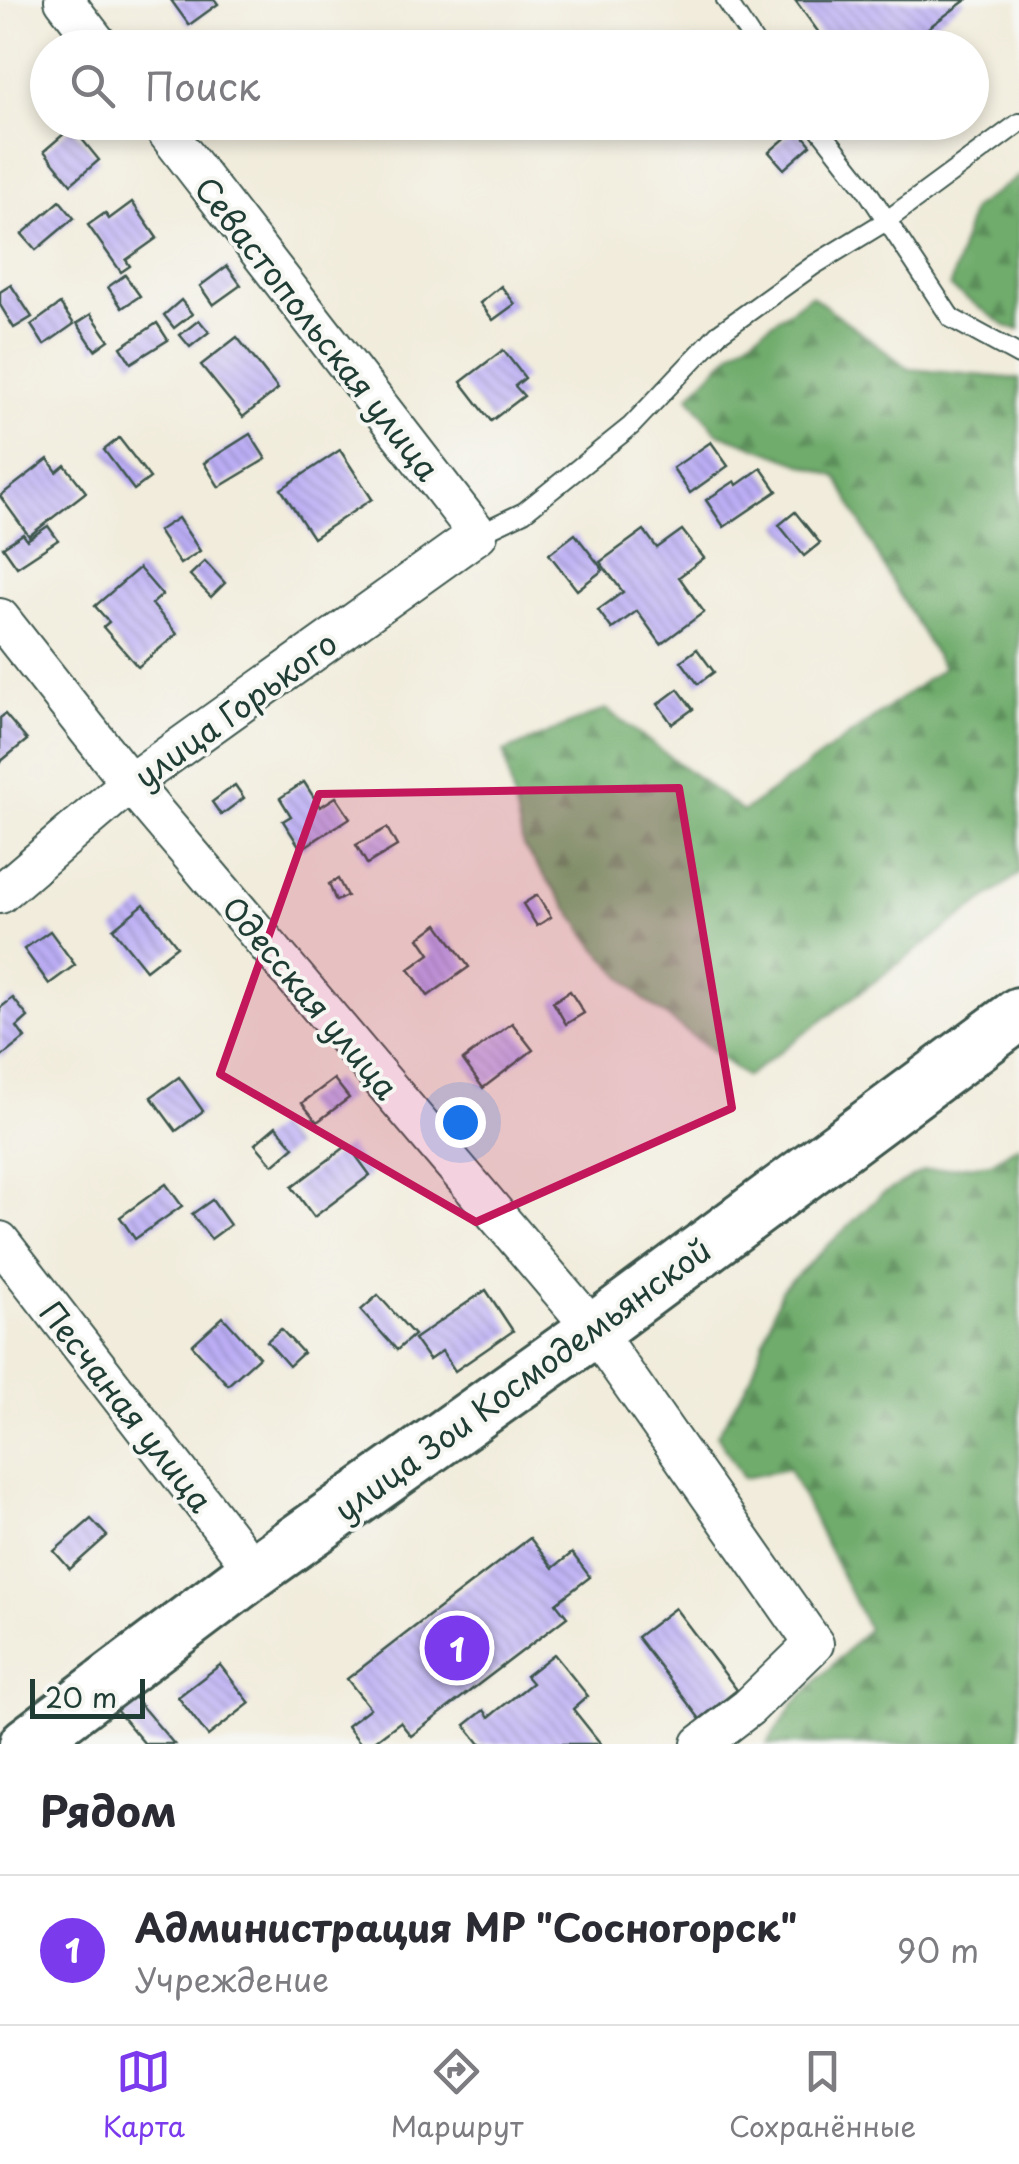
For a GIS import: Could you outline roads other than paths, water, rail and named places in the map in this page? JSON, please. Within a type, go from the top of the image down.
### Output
[{"type":"street","points":[[64,0],[86,30]]},
{"type":"street","name":"Севастопольская улица","points":[[173,140],[478,534]]},
{"type":"street","name":"улица Горького","points":[[0,894],[130,784],[478,534]]},
{"type":"street","name":"Одесская улица","points":[[0,618],[130,784],[594,1330],[814,1644],[749,1707],[701,1744]]},
{"type":"street","name":"улица Зои Космодемьянской","points":[[26,1744],[255,1570],[594,1330],[1019,1014]]},
{"type":"street","name":"Песчаная улица","points":[[0,1241],[255,1570]]},
{"type":"lane","points":[[726,0],[746,30]]},
{"type":"lane","points":[[478,534],[524,512],[632,426],[718,334],[886,221],[1019,123]]},
{"type":"lane","points":[[828,140],[864,186],[951,318],[1019,356]]},
{"type":"place","name":"Администрация МР \"Сосногорск\"","points":[[457,1648]]}]
